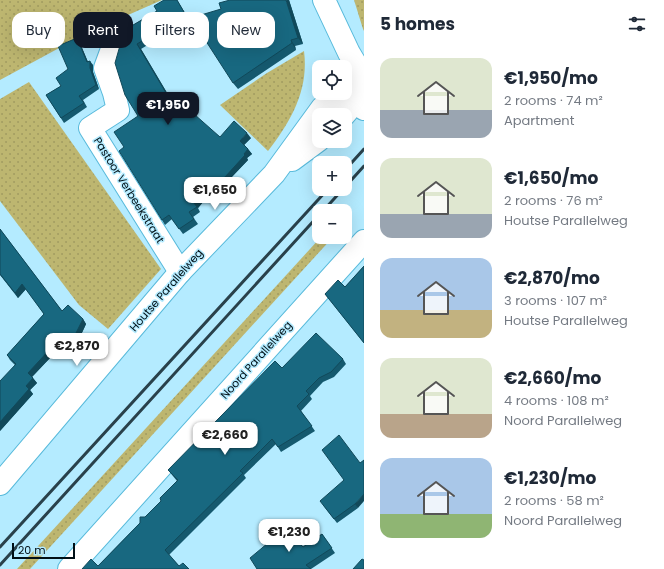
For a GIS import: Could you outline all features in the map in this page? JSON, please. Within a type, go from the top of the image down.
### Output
[{"type":"street","points":[[321,0],[323,23],[353,86]]},
{"type":"street","points":[[324,0],[349,53],[353,86],[346,108]]},
{"type":"street","name":"Pastoor Verbeekstraat","points":[[112,49],[105,68],[114,93],[118,110],[90,128],[180,272]]},
{"type":"street","name":"Houtse Parallelweg","points":[[0,484],[180,272],[274,174],[322,108],[353,86]]},
{"type":"street","name":"Houtse Parallelweg","points":[[274,174],[312,145]]},
{"type":"street","name":"Noord Parallelweg","points":[[69,569],[364,241]]},
{"type":"shaded area","points":[[0,0],[162,0],[133,13],[73,12],[73,40],[65,45],[65,12],[12,12],[12,48],[59,48],[0,80]]},
{"type":"shaded area","points":[[354,0],[364,0],[364,31],[363,29]]},
{"type":"shaded area","points":[[304,51],[304,79],[301,92],[291,116],[268,151],[220,105],[267,73]]},
{"type":"shaded area","points":[[29,82],[161,269],[108,329],[79,305],[0,201],[0,99]]},
{"type":"shaded area","points":[[315,244],[327,244],[30,569],[17,569]]},
{"type":"building","points":[[164,0],[177,0],[184,12],[155,12],[157,11],[154,6]]},
{"type":"building","points":[[230,0],[286,0],[298,38],[291,40],[292,43],[233,83],[209,46],[209,13],[221,9],[219,3]]},
{"type":"building","points":[[141,20],[141,42],[137,44],[172,103],[177,99],[220,137],[234,121],[247,133],[240,141],[248,149],[244,154],[245,155],[225,177],[220,180],[217,178],[194,203],[197,207],[189,212],[194,219],[179,229],[169,215],[162,220],[119,151],[124,147],[114,132],[138,116],[125,95],[115,63],[119,48],[133,48],[133,25]]},
{"type":"building","points":[[73,40],[73,48],[81,48],[87,62],[90,61],[90,68],[96,85],[79,96],[84,103],[61,118],[46,95],[61,86],[56,78],[68,69],[59,48],[65,48],[65,43]]},
{"type":"building","points":[[0,229],[62,311],[68,305],[83,319],[71,343],[63,335],[28,373],[33,378],[26,386],[29,389],[0,422],[0,381],[16,364],[7,355],[44,314],[22,284],[15,293],[0,274]]},
{"type":"building","points":[[364,266],[364,343],[325,294],[338,280],[345,287]]},
{"type":"building","points":[[316,333],[343,359],[331,372],[319,378],[306,391],[309,394],[297,406],[312,426],[278,447],[272,439],[240,471],[243,473],[165,550],[179,566],[183,563],[189,569],[82,569],[91,559],[98,566],[140,523],[140,517],[145,517],[161,501],[160,498],[178,480],[168,470],[275,361],[282,368]]},
{"type":"building","points":[[339,435],[360,463],[364,460],[364,494],[355,504],[334,519],[320,501],[344,480],[322,450]]},
{"type":"building","points":[[286,528],[303,547],[322,534],[332,548],[306,565],[311,569],[257,569],[250,558]]},
{"type":"building","points":[[362,559],[364,560],[364,569],[353,569]]},
{"type":"railway","points":[[352,162],[364,149]]},
{"type":"railway","points":[[352,179],[364,166]]},
{"type":"railway","points":[[0,547],[322,196]]},
{"type":"railway","points":[[329,204],[337,196]]},
{"type":"railway","points":[[0,565],[312,223]]}]
